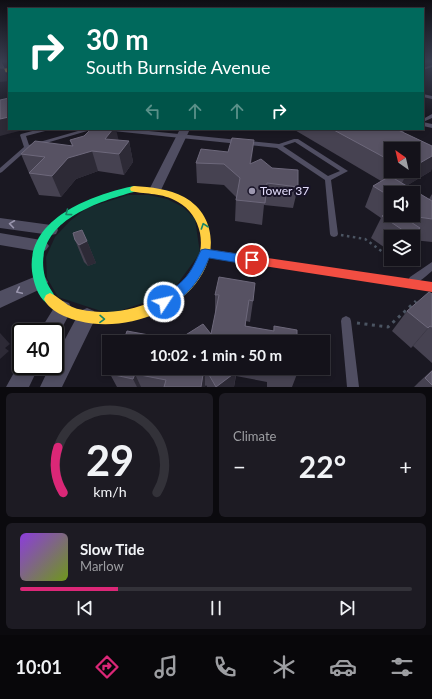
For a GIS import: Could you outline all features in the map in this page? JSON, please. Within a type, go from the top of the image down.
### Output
[{"type":"street","points":[[155,190],[183,133]]},
{"type":"street","points":[[385,136],[397,142]]},
{"type":"street","points":[[123,190],[155,190],[181,199],[193,207],[200,215],[206,231],[207,240],[205,254],[200,268],[194,277],[171,298],[156,306],[123,317],[104,319],[87,318],[63,309],[47,297],[39,282],[36,264],[41,246],[51,230],[67,214],[92,199],[123,190]]},
{"type":"street","points":[[0,223],[51,230]]},
{"type":"street","points":[[0,239],[41,246]]},
{"type":"street","points":[[205,254],[432,287]]},
{"type":"street","points":[[0,300],[39,282]]},
{"type":"street","points":[[54,323],[63,309]]},
{"type":"street","points":[[51,387],[87,318]]},
{"type":"street","points":[[17,387],[24,375]]},
{"type":"lane","points":[[27,147],[23,135],[43,130]]},
{"type":"lane","points":[[0,171],[27,147],[87,130]]},
{"type":"lane","points":[[130,130],[183,133],[279,146],[328,179],[334,234]]},
{"type":"lane","points":[[385,136],[402,130]]},
{"type":"lane","points":[[279,146],[296,140],[345,171],[328,179]]},
{"type":"lane","points":[[426,296],[409,284],[432,266]]},
{"type":"lane","points":[[346,321],[353,387]]},
{"type":"path","points":[[334,234],[365,239],[384,253]]},
{"type":"path","points":[[346,321],[388,327],[426,296]]},
{"type":"green space","points":[[128,195],[149,195],[167,199],[183,207],[195,219],[200,253],[170,294],[110,314],[58,297],[47,278],[46,257],[55,237],[70,221],[87,208]]},
{"type":"building","points":[[8,98],[8,117],[0,119],[0,100]]},
{"type":"building","points":[[90,130],[112,130],[105,139],[129,141],[119,154],[92,151],[68,158],[52,176],[29,173],[45,157],[21,154],[35,141],[73,146],[70,140],[84,136]]},
{"type":"building","points":[[334,130],[398,130],[432,146],[432,156],[420,163],[420,142],[384,142],[384,157]]},
{"type":"building","points":[[232,138],[254,140],[250,164],[261,159],[272,168],[298,170],[298,187],[267,183],[265,203],[236,200],[240,178],[224,164],[196,163],[201,149],[228,152]]},
{"type":"building","points":[[387,178],[393,178],[407,186],[384,186],[384,193],[373,186]]},
{"type":"building","points":[[420,194],[432,201],[432,219],[420,217]]},
{"type":"building","points":[[391,222],[411,222],[420,228],[417,230],[403,230]]},
{"type":"building","points":[[82,230],[87,241],[79,245],[75,240],[73,233]]},
{"type":"building","points":[[219,277],[255,283],[253,301],[249,300],[245,326],[274,331],[274,326],[297,330],[297,335],[186,335],[203,324],[211,334],[219,295],[215,295]]},
{"type":"building","points":[[429,292],[432,294],[432,327],[430,326],[428,328],[407,311]]},
{"type":"building","points":[[127,331],[149,335],[126,335]]},
{"type":"building","points":[[432,371],[432,385],[425,378]]},
{"type":"building","points":[[115,375],[135,375],[133,379]]},
{"type":"building","points":[[140,375],[203,375],[201,387],[164,387],[166,380]]},
{"type":"building","points":[[209,375],[232,375],[216,387]]},
{"type":"traffic: fast","points":[[50,299],[40,284],[37,266],[39,249],[46,235],[57,223],[71,212],[103,197],[134,189]]},
{"type":"traffic: slow","points":[[50,299],[69,312],[83,316],[98,318],[118,317],[143,312],[166,301],[186,286],[194,277],[206,248],[206,238],[203,225],[198,214],[181,199],[170,194],[158,191],[134,189]]},
{"type":"traffic: jam","points":[[205,253],[432,287]]},
{"type":"place","name":"Tower 37","points":[[252,191]]},
{"type":"route","points":[[164,302],[184,288],[194,277],[200,268],[205,254],[252,260]]}]
